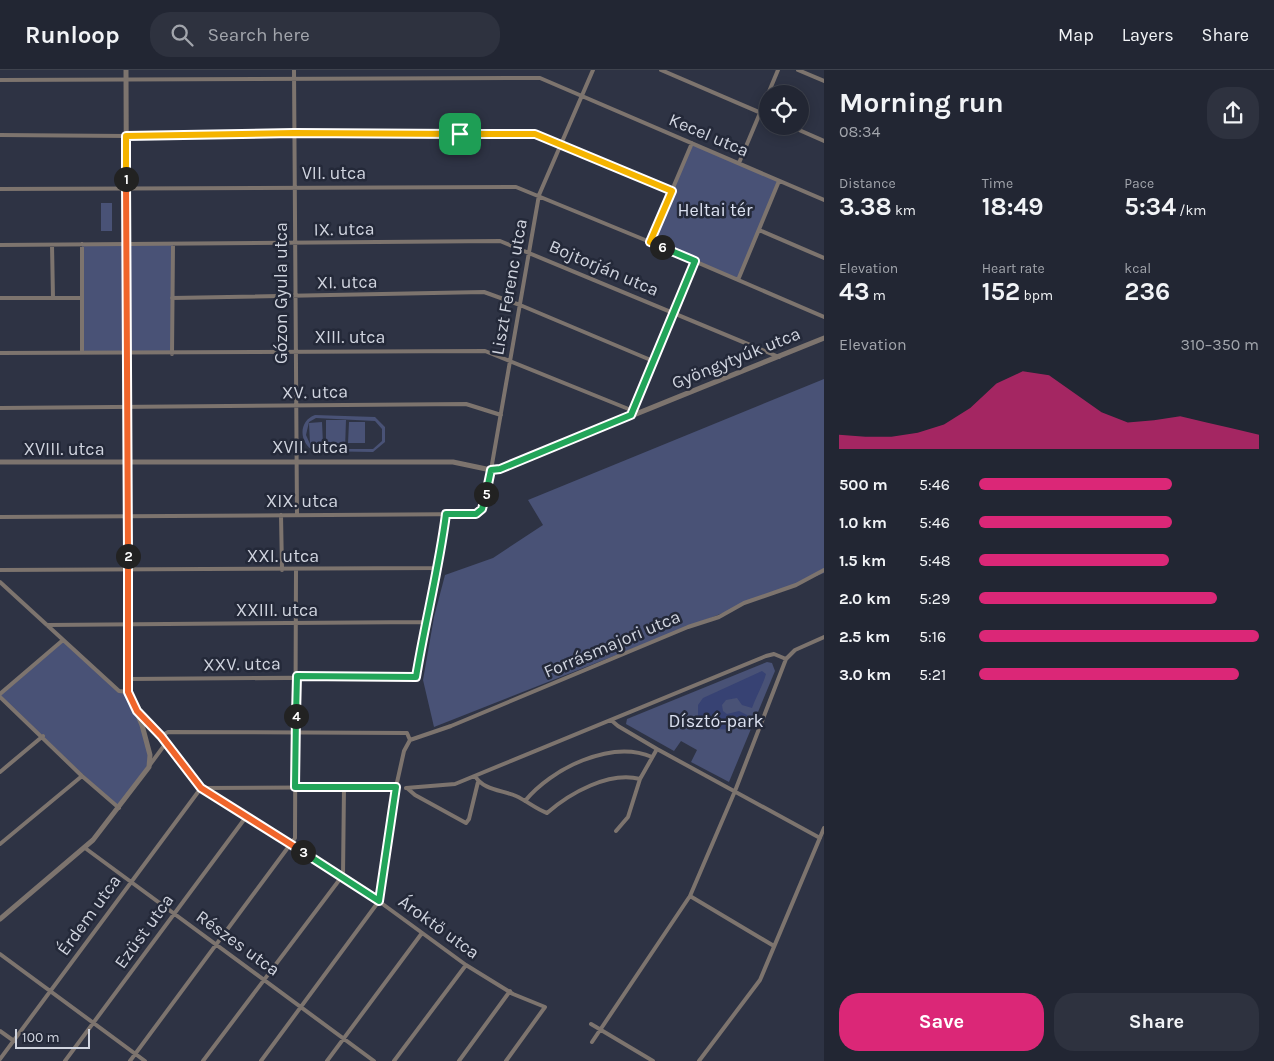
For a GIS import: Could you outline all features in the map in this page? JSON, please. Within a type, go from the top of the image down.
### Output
[{"type":"street","points":[[126,70],[128,692],[137,711],[150,755],[149,767]]},
{"type":"street","name":"Gózon Gyula utca","points":[[294,70],[297,515]]},
{"type":"street","name":"Liszt Ferenc utca","points":[[476,514],[482,509],[491,470],[539,195],[593,70]]},
{"type":"street","points":[[661,70],[759,113],[739,163]]},
{"type":"street","points":[[772,85],[778,70]]},
{"type":"street","points":[[798,70],[824,81]]},
{"type":"street","name":"Kecel utca","points":[[0,80],[540,78],[824,200]]},
{"type":"street","points":[[0,135],[535,134],[672,191]]},
{"type":"street","points":[[809,134],[824,141]]},
{"type":"street","points":[[650,242],[692,143]]},
{"type":"street","points":[[738,280],[780,181]]},
{"type":"street","name":"VII. utca","points":[[0,189],[503,185],[516,187],[695,261],[824,318]]},
{"type":"street","points":[[759,230],[824,258]]},
{"type":"street","name":"IX. utca","points":[[0,245],[500,241],[530,252]]},
{"type":"street","points":[[82,244],[82,353]]},
{"type":"street","points":[[52,245],[53,298]]},
{"type":"street","points":[[172,354],[173,245]]},
{"type":"street","name":"Bojtorján utca","points":[[530,252],[778,357]]},
{"type":"street","points":[[631,413],[695,261]]},
{"type":"street","name":"XI. utca","points":[[172,298],[484,292],[520,305],[653,361]]},
{"type":"street","points":[[0,298],[82,298]]},
{"type":"street","name":"Gyöngytyúk utca","points":[[491,470],[500,469],[631,413],[824,338]]},
{"type":"street","name":"XIII. utca","points":[[0,353],[172,354],[296,351],[485,351],[631,413]]},
{"type":"street","name":"XV. utca","points":[[0,408],[466,404],[500,415]]},
{"type":"street","name":"XVIII. utca","points":[[0,462],[128,462]]},
{"type":"street","name":"XVII. utca","points":[[128,462],[453,462],[491,470]]},
{"type":"street","points":[[425,622],[439,568],[446,514]]},
{"type":"street","name":"XIX. utca","points":[[0,517],[476,514]]},
{"type":"street","points":[[281,515],[282,570]]},
{"type":"street","name":"XXI. utca","points":[[0,570],[128,571],[439,568]]},
{"type":"street","points":[[130,1061],[295,838],[296,570]]},
{"type":"street","name":"Forrásmajori utca","points":[[410,740],[451,726],[688,627],[719,617],[744,603],[796,585],[824,570]]},
{"type":"street","points":[[0,582],[119,691],[128,692]]},
{"type":"street","name":"XXIII. utca","points":[[47,625],[425,622]]},
{"type":"street","name":"XXV. utca","points":[[128,679],[297,676],[416,677],[425,622]]},
{"type":"street","points":[[592,1042],[690,896],[735,791],[786,659],[795,650],[824,637]]},
{"type":"street","points":[[63,640],[0,696],[82,776],[119,808]]},
{"type":"street","points":[[475,776],[478,782],[469,819],[466,823],[415,795],[406,788],[455,784],[766,656],[774,654],[786,659]]},
{"type":"street","name":"Ároktő utca","points":[[137,711],[161,736],[201,788],[342,875],[466,965],[510,991],[545,1007],[506,1061]]},
{"type":"street","points":[[611,720],[657,749],[820,838]]},
{"type":"street","points":[[161,736],[168,732],[407,733],[410,740],[404,751],[396,787],[379,901],[262,1061]]},
{"type":"street","points":[[0,772],[43,736]]},
{"type":"street","points":[[0,919],[85,848],[119,808],[166,743]]},
{"type":"street","points":[[616,831],[628,817],[640,779],[657,749]]},
{"type":"street","points":[[525,801],[536,788],[550,778],[596,757],[630,752],[642,753],[652,758]]},
{"type":"street","points":[[0,844],[82,776]]},
{"type":"street","points":[[478,782],[525,801],[531,807],[547,814],[568,797],[609,780],[631,777],[640,779]]},
{"type":"street","points":[[203,1061],[342,875],[344,787]]},
{"type":"street","points":[[201,788],[396,787]]},
{"type":"street","name":"Érdem utca","points":[[0,1060],[201,788]]},
{"type":"street","name":"Ezüst utca","points":[[65,1061],[246,817]]},
{"type":"street","points":[[699,1061],[755,988],[824,828]]},
{"type":"street","name":"Részes utca","points":[[85,848],[374,1061]]},
{"type":"street","points":[[690,896],[774,946]]},
{"type":"street","points":[[327,1061],[422,932]]},
{"type":"street","points":[[0,954],[145,1061]]},
{"type":"street","points":[[394,1061],[466,965]]},
{"type":"street","points":[[459,1061],[510,991]]},
{"type":"street","points":[[591,1024],[653,1061]]},
{"type":"street","points":[[0,1030],[14,1041]]},
{"type":"green space","name":"Heltai tér","points":[[692,143],[779,181],[738,280],[650,242]]},
{"type":"green space","points":[[101,203],[112,203],[112,231],[101,231]]},
{"type":"green space","points":[[82,244],[173,245],[172,354],[82,353]]},
{"type":"green space","points":[[824,379],[824,573],[434,727],[423,680],[434,617],[445,575],[493,558],[543,525],[528,500]]},
{"type":"green space","points":[[315,415],[375,417],[385,427],[385,442],[373,452],[314,451],[305,443],[302,432],[309,418]],"holes":[[[316,418],[375,421],[382,429],[382,441],[373,449],[345,449],[346,420],[326,420],[326,449],[315,448],[310,444],[306,435],[309,422]]]},
{"type":"green space","points":[[322,422],[323,444],[310,444],[309,423]]},
{"type":"green space","points":[[349,422],[365,422],[365,443],[348,443]]},
{"type":"green space","points":[[63,640],[119,691],[128,692],[147,741],[149,767],[119,808],[0,697],[0,694]]},
{"type":"green space","name":"Dísztó-park","points":[[767,662],[772,663],[775,671],[729,782],[691,762],[697,750],[681,741],[674,751],[626,724],[627,719]]},
{"type":"shaded area","points":[[762,671],[766,674],[752,708],[742,705],[737,698],[726,700],[722,705],[723,711],[727,714],[739,711],[747,715],[748,717],[743,723],[731,729],[717,729],[698,720],[698,705],[703,698]]},
{"type":"route","points":[[294,133],[460,134],[535,134],[672,191],[650,242],[695,261],[631,410],[631,415],[500,469],[491,470],[482,509],[476,514],[446,514],[439,568],[425,622],[416,677],[297,676],[295,787],[396,787],[379,901],[342,875],[201,788],[161,736],[137,711],[129,698],[126,136],[294,133]]}]
